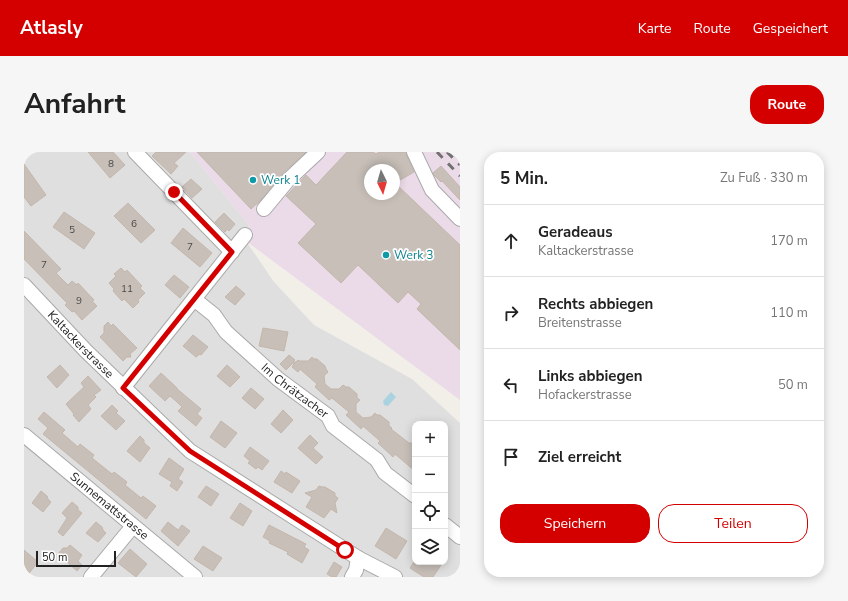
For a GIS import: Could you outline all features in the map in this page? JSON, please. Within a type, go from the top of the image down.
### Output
[{"type":"street","points":[[135,152],[232,252]]},
{"type":"street","points":[[264,209],[288,180],[318,152]]},
{"type":"street","points":[[414,152],[432,190],[460,219]]},
{"type":"street","points":[[123,388],[246,235]]},
{"type":"street","name":"Kaltackerstrasse","points":[[24,285],[86,351],[190,451],[358,558],[395,577]]},
{"type":"street","name":"Im Chrätzacher","points":[[194,299],[214,315],[226,332],[278,380],[328,416],[333,426],[378,460],[385,473],[412,494]]},
{"type":"street","name":"Sunnemattstrasse","points":[[24,435],[195,577]]},
{"type":"street","points":[[91,577],[133,526]]},
{"type":"street","points":[[448,527],[460,537]]},
{"type":"street","points":[[352,577],[356,570],[358,558]]},
{"type":"shaded area","points":[[24,152],[190,152],[249,225],[246,241],[274,282],[314,325],[412,379],[460,423],[460,577],[24,577]]},
{"type":"shaded area","points":[[190,152],[460,152],[460,400],[246,241],[249,225]]},
{"type":"water","points":[[391,392],[396,397],[388,406],[384,405],[383,401]]},
{"type":"building","points":[[88,152],[113,152],[125,165],[110,178]]},
{"type":"building","points":[[156,152],[186,152],[174,163],[178,166],[171,174],[152,156]]},
{"type":"building","name":"Werk 1","points":[[197,152],[306,152],[282,174],[262,199],[251,209]]},
{"type":"building","name":"Werk 3","points":[[347,152],[373,152],[376,154],[379,152],[405,152],[414,172],[400,180],[400,164],[364,164],[364,200],[400,200],[400,188],[460,245],[460,350],[417,309],[421,304],[408,292],[398,303],[358,265],[341,283],[298,243],[316,224],[286,196],[306,175],[316,185]]},
{"type":"building","points":[[24,164],[46,195],[31,206],[24,197]]},
{"type":"building","points":[[441,166],[460,187],[460,200],[442,181],[441,182],[434,175],[433,173]]},
{"type":"building","points":[[191,179],[202,189],[192,198],[182,187]]},
{"type":"building","points":[[128,203],[155,230],[141,243],[114,216]]},
{"type":"building","points":[[64,212],[95,233],[84,249],[53,227]]},
{"type":"building","points":[[224,213],[235,224],[229,231],[227,229],[225,232],[215,222]]},
{"type":"building","points":[[183,228],[212,253],[200,267],[171,243]]},
{"type":"building","points":[[24,231],[61,269],[56,273],[68,285],[72,281],[77,285],[78,283],[94,300],[92,301],[97,306],[82,320],[74,311],[72,312],[65,305],[67,303],[24,259]]},
{"type":"building","points":[[121,268],[125,272],[127,270],[142,286],[140,288],[145,293],[133,308],[124,299],[122,301],[113,291],[114,289],[109,283],[116,276],[114,274]]},
{"type":"building","points":[[174,275],[189,287],[180,298],[165,285]]},
{"type":"building","points":[[236,286],[245,294],[235,305],[225,297]]},
{"type":"building","points":[[108,322],[111,326],[113,324],[137,348],[130,354],[131,357],[127,357],[123,361],[100,337],[104,333],[104,326]]},
{"type":"building","points":[[263,328],[288,332],[284,351],[259,346]]},
{"type":"building","points":[[193,335],[208,347],[201,355],[200,354],[196,357],[183,346]]},
{"type":"building","points":[[289,355],[295,360],[293,362],[298,360],[308,361],[312,357],[317,359],[325,366],[328,372],[324,376],[325,384],[331,389],[339,389],[343,385],[349,387],[357,394],[357,398],[360,400],[356,404],[356,412],[363,418],[371,417],[375,413],[380,415],[389,422],[389,426],[392,428],[391,429],[409,443],[412,443],[412,468],[395,454],[393,457],[378,443],[380,441],[363,426],[361,429],[346,415],[349,412],[332,398],[329,400],[315,387],[317,384],[300,369],[298,372],[292,367],[294,364],[293,363],[286,370],[280,364]]},
{"type":"building","points":[[60,365],[69,375],[57,388],[47,377]]},
{"type":"building","points":[[227,365],[240,377],[230,387],[217,376]]},
{"type":"building","points":[[161,373],[201,409],[197,414],[202,418],[196,426],[178,411],[182,407],[176,401],[170,396],[165,401],[149,386]]},
{"type":"building","points":[[88,376],[101,390],[94,395],[96,397],[88,405],[91,409],[79,422],[66,404],[84,387],[81,383]]},
{"type":"building","points":[[251,388],[264,399],[255,409],[242,398]]},
{"type":"building","points":[[112,405],[118,411],[116,413],[125,421],[116,430],[101,416]]},
{"type":"building","points":[[283,410],[293,420],[281,433],[271,424]]},
{"type":"building","points":[[44,412],[65,430],[62,433],[78,447],[80,444],[94,455],[92,458],[112,474],[114,472],[127,482],[125,485],[141,498],[143,496],[156,506],[146,519],[43,434],[48,428],[38,419]]},
{"type":"building","points":[[221,421],[237,433],[225,448],[210,437]]},
{"type":"building","points":[[310,435],[318,443],[313,448],[323,457],[316,464],[298,448]]},
{"type":"building","points":[[140,436],[144,440],[144,443],[150,448],[140,462],[127,451]]},
{"type":"building","points":[[250,447],[269,461],[262,470],[258,467],[256,469],[248,463],[250,461],[244,456]]},
{"type":"building","points":[[169,458],[184,469],[178,479],[183,482],[177,491],[170,486],[172,482],[159,474]]},
{"type":"building","points":[[281,471],[285,474],[286,472],[300,481],[292,493],[274,482]]},
{"type":"building","points":[[206,486],[219,494],[211,506],[198,497]]},
{"type":"building","points":[[319,486],[325,487],[335,493],[335,496],[338,498],[335,503],[337,513],[331,509],[324,518],[306,507],[312,497],[305,493],[316,490]]},
{"type":"building","points":[[41,491],[51,502],[43,512],[32,503]]},
{"type":"building","points":[[72,502],[82,513],[63,536],[58,532],[67,518],[62,513]]},
{"type":"building","points":[[240,503],[252,511],[243,526],[230,518]]},
{"type":"building","points":[[96,522],[106,533],[98,542],[86,533]]},
{"type":"building","points":[[168,522],[178,530],[182,525],[190,531],[178,546],[161,531]]},
{"type":"building","points":[[269,525],[306,544],[304,547],[309,550],[302,563],[287,554],[288,552],[269,543],[270,541],[263,537]]},
{"type":"building","points":[[386,528],[407,541],[396,559],[375,546]]},
{"type":"building","points":[[70,545],[82,555],[78,561],[82,565],[77,571],[58,554],[63,548],[67,548]]},
{"type":"building","points":[[203,546],[222,558],[213,571],[194,559]]},
{"type":"building","points":[[130,549],[147,564],[136,577],[118,563]]},
{"type":"building","points":[[24,550],[38,562],[26,577],[24,577]]},
{"type":"building","points":[[334,562],[342,567],[336,577],[332,577],[327,574]]},
{"type":"building","points":[[412,565],[441,565],[433,577],[424,577],[410,568]]},
{"type":"railway","points":[[437,152],[460,176]]},
{"type":"railway","points":[[447,152],[460,165]]},
{"type":"place","name":"Werk 1","points":[[253,180]]},
{"type":"place","name":"Werk 3","points":[[386,255]]},
{"type":"route","points":[[174,192],[232,252],[123,388],[190,451],[345,550]]}]
